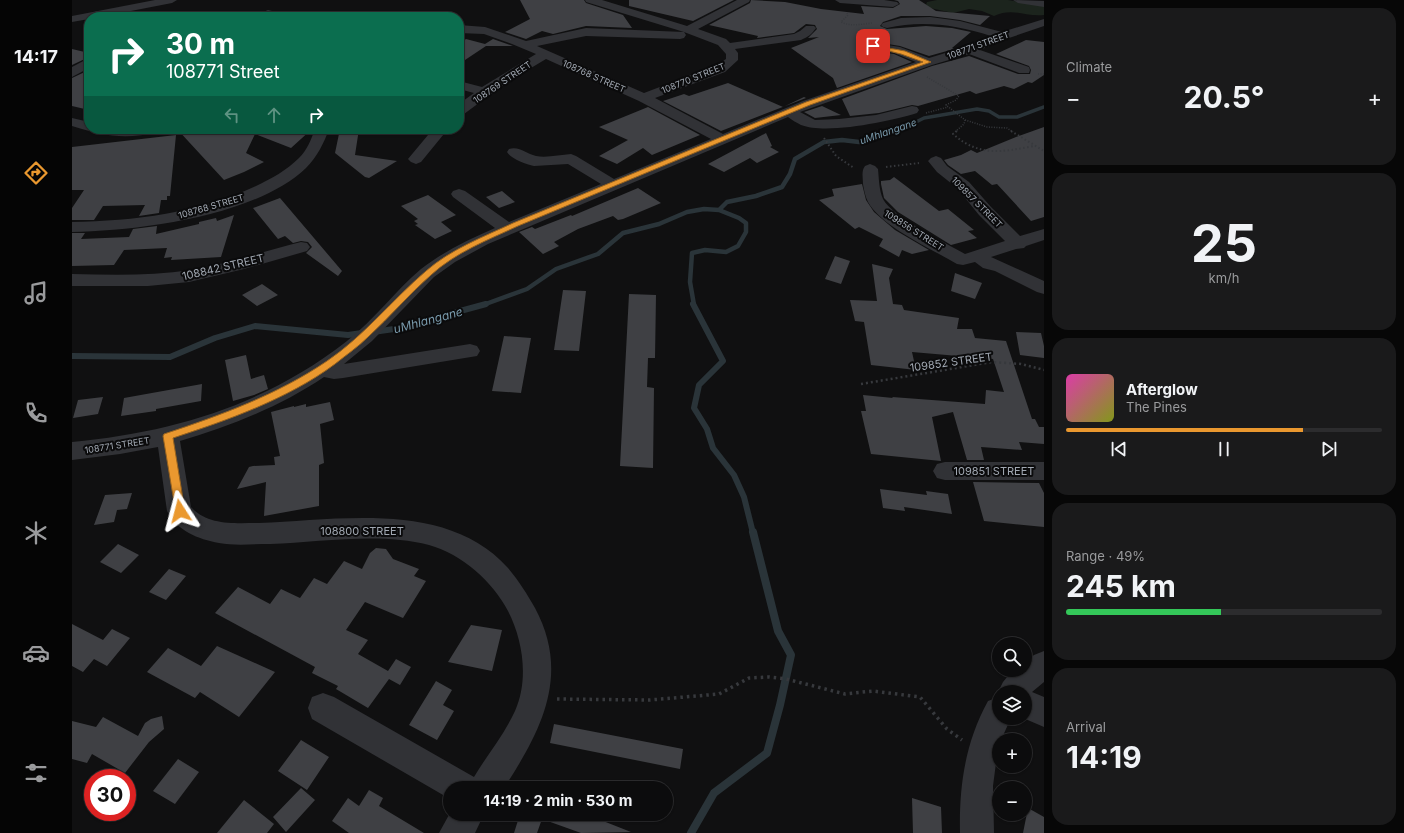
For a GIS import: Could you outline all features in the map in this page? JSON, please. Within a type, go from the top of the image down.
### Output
[{"type":"street","points":[[109,12],[172,0]]},
{"type":"street","name":"108770 STREET","points":[[590,0],[691,30],[716,39],[727,47],[733,57],[727,65],[644,98]]},
{"type":"street","points":[[525,45],[586,32],[685,35],[691,30],[745,0]]},
{"type":"street","points":[[840,0],[893,4]]},
{"type":"street","points":[[1018,0],[1044,4]]},
{"type":"street","points":[[628,11],[639,4]]},
{"type":"street","points":[[72,19],[84,17]]},
{"type":"street","points":[[887,25],[900,22],[943,21],[973,27],[1002,36]]},
{"type":"street","name":"108771 STREET","points":[[72,451],[129,444],[168,436],[244,410],[291,387],[321,369],[364,337],[428,273],[449,257],[507,228],[789,112],[928,62],[970,50],[1002,36],[1044,22]]},
{"type":"street","points":[[727,47],[796,37],[804,34],[810,28]]},
{"type":"street","name":"108768 STREET","points":[[464,30],[494,33],[525,45],[644,98],[722,139]]},
{"type":"street","points":[[868,46],[896,50],[928,62]]},
{"type":"street","points":[[970,50],[1024,70]]},
{"type":"street","name":"108769 STREET","points":[[464,107],[532,61],[546,54]]},
{"type":"street","points":[[72,73],[84,65]]},
{"type":"street","points":[[464,86],[485,92]]},
{"type":"street","points":[[789,112],[806,122],[814,124],[877,119],[898,115],[912,110]]},
{"type":"street","points":[[72,122],[84,126]]},
{"type":"street","name":"108768 STREET","points":[[72,227],[120,225],[151,220],[202,210],[245,197],[276,183],[297,169],[315,147],[320,134]]},
{"type":"street","points":[[416,159],[437,134]]},
{"type":"street","points":[[514,152],[534,161],[571,159],[612,185]]},
{"type":"street","name":"109857 STREET","points":[[936,161],[942,169],[963,185],[985,211],[1018,244]]},
{"type":"street","name":"109856 STREET","points":[[870,169],[875,201],[879,207],[904,226],[971,258],[1001,267],[1044,288]]},
{"type":"street","points":[[459,194],[507,228]]},
{"type":"street","points":[[971,258],[1018,244],[1044,234]]},
{"type":"street","name":"108842 STREET","points":[[72,280],[130,281],[197,275],[248,263],[301,247]]},
{"type":"street","points":[[321,369],[334,372],[343,371],[470,350]]},
{"type":"street","name":"108800 STREET","points":[[168,436],[180,511],[184,516],[200,527],[215,532],[235,534],[397,530],[432,535],[457,545],[482,560],[496,573],[509,589],[527,620],[537,655],[534,699],[518,735],[489,781]]},
{"type":"street","name":"109851 STREET","points":[[944,471],[1044,471]]},
{"type":"street","points":[[1019,685],[1022,681],[1044,665]]},
{"type":"street","points":[[1032,707],[1044,712]]},
{"type":"street","points":[[323,708],[450,781]]},
{"type":"street","points":[[977,833],[976,791],[982,756],[992,722]]},
{"type":"street","points":[[456,833],[464,821]]},
{"type":"path","points":[[846,10],[848,15],[841,22],[844,24],[854,25],[873,23],[885,28],[887,25]]},
{"type":"path","points":[[911,68],[959,96],[956,100],[946,105],[948,107]]},
{"type":"path","points":[[912,110],[925,113],[948,107],[965,120],[987,128],[1007,128],[1044,151]]},
{"type":"path","points":[[965,120],[964,124],[952,134],[964,144],[981,151],[1011,150],[1034,146]]},
{"type":"path","points":[[825,140],[827,144]]},
{"type":"path","name":"109852 STREET","points":[[861,384],[992,362],[1021,364],[1044,370]]},
{"type":"path","points":[[534,699],[650,700],[719,694],[748,678],[769,677],[786,679],[845,694],[873,691],[920,697],[947,729],[982,756]]},
{"type":"shaded area","points":[[937,0],[1008,0],[1044,6],[1044,15],[1007,12],[994,16],[982,11],[969,9],[953,13],[930,8],[926,5],[927,2]]},
{"type":"building","points":[[520,0],[584,0],[586,3],[623,15],[632,28],[586,26],[553,34],[542,31],[526,39],[505,32],[530,19]]},
{"type":"building","points":[[629,0],[734,0],[693,21],[629,6]]},
{"type":"building","points":[[751,0],[785,2],[821,9],[864,14],[861,6],[893,8],[900,4],[898,1],[894,0],[919,0],[936,11],[990,16],[980,25],[960,20],[930,16],[901,16],[883,22],[880,26],[887,29],[926,26],[952,28],[971,32],[952,48],[954,49],[929,56],[900,46],[869,41],[865,42],[862,47],[865,50],[894,54],[912,62],[837,88],[833,78],[791,48],[819,37],[808,38],[817,29],[815,25],[806,24],[794,33],[757,38],[758,36],[709,25],[750,3]]},
{"type":"building","points":[[466,39],[485,44],[493,39],[513,46],[486,46],[464,61],[464,40]]},
{"type":"building","points":[[1026,40],[1044,42],[1044,75],[1032,83],[1028,82],[1014,89],[1004,86],[976,94],[970,91],[918,106],[912,105],[879,113],[850,116],[842,99],[932,66],[969,56],[1018,74],[1030,74],[1031,70],[1029,66],[996,54]]},
{"type":"building","points":[[72,49],[84,52],[84,59],[72,65]]},
{"type":"building","points":[[84,72],[84,109],[72,106],[72,78]]},
{"type":"building","points":[[728,83],[783,107],[721,131],[663,101],[684,94],[689,96]]},
{"type":"building","points":[[804,97],[806,98],[784,107]]},
{"type":"building","points":[[822,106],[841,115],[815,118],[804,112]]},
{"type":"building","points":[[648,107],[700,135],[652,155],[643,148],[617,164],[599,156],[628,140],[599,127]]},
{"type":"building","points":[[1044,127],[1044,217],[1031,221],[997,184],[992,185],[975,171],[961,174],[948,165],[944,160],[961,155],[971,150],[977,153]]},
{"type":"building","points":[[766,133],[772,146],[770,147],[779,152],[757,163],[750,158],[724,172],[708,164]]},
{"type":"building","points":[[182,134],[255,134],[246,153],[264,162],[224,180]]},
{"type":"building","points":[[255,134],[306,134],[291,148]]},
{"type":"building","points":[[339,134],[358,134],[355,155],[397,161],[369,178],[365,177],[335,153]]},
{"type":"building","points":[[176,135],[170,196],[167,196],[167,200],[161,200],[159,213],[139,216],[145,205],[103,206],[94,220],[72,220],[72,208],[84,190],[72,190],[72,147]]},
{"type":"building","points":[[894,177],[939,211],[948,209],[974,230],[968,231],[977,238],[951,245],[898,212],[884,198],[881,184],[881,181],[890,180]]},
{"type":"building","points":[[862,184],[866,200],[874,212],[895,230],[929,250],[912,254],[902,250],[899,257],[879,246],[883,239],[859,227],[855,229],[819,200],[834,196],[832,189]]},
{"type":"building","points":[[638,188],[661,203],[623,219],[618,220],[613,216],[578,229],[554,242],[559,246],[543,254],[519,232],[532,227],[535,229],[571,215],[572,216]]},
{"type":"building","points":[[502,191],[515,202],[499,208],[486,197]]},
{"type":"building","points":[[428,195],[456,215],[441,222],[452,231],[435,239],[415,225],[418,224],[414,221],[418,219],[401,206]]},
{"type":"building","points":[[280,198],[342,271],[338,276],[306,253],[312,247],[308,242],[301,241],[293,243],[285,236],[278,239],[253,208]]},
{"type":"building","points":[[234,215],[221,257],[171,260],[172,257],[164,258],[167,248],[124,250],[114,265],[72,266],[72,233],[85,233],[81,239],[129,237],[133,229],[157,226],[156,234],[199,224],[199,222],[216,218],[217,221]]},
{"type":"building","points":[[835,256],[850,261],[841,284],[825,279]]},
{"type":"building","points":[[872,264],[893,269],[889,278],[893,304],[902,305],[904,310],[959,318],[957,329],[972,329],[975,338],[1006,341],[1032,419],[1035,419],[1039,427],[1044,427],[1044,444],[1019,442],[1022,450],[981,447],[984,460],[967,460],[953,412],[932,417],[941,461],[871,454],[861,411],[866,411],[863,395],[985,404],[986,390],[1004,392],[993,359],[912,352],[916,370],[871,365],[864,322],[855,321],[850,300],[877,301]]},
{"type":"building","points":[[955,273],[982,283],[975,299],[951,291]]},
{"type":"building","points":[[262,284],[278,295],[257,306],[242,295]]},
{"type":"building","points":[[563,290],[586,291],[579,351],[554,350]]},
{"type":"building","points":[[629,294],[656,295],[655,358],[648,358],[647,387],[654,388],[653,468],[620,466]]},
{"type":"building","points":[[1016,332],[1041,333],[1044,346],[1044,358],[1020,355]]},
{"type":"building","points":[[504,336],[531,338],[521,393],[492,391]]},
{"type":"building","points":[[246,355],[251,379],[264,375],[268,389],[233,401],[225,360]]},
{"type":"building","points":[[202,384],[201,401],[156,409],[156,411],[121,416],[124,398]]},
{"type":"building","points":[[103,397],[98,414],[73,418],[78,400]]},
{"type":"building","points":[[330,402],[334,420],[320,424],[324,463],[319,465],[319,506],[264,516],[266,482],[237,489],[249,467],[275,465],[274,457],[280,456],[271,412],[294,406],[306,404],[306,407]]},
{"type":"building","points":[[973,482],[1039,483],[1044,493],[1044,527],[984,521]]},
{"type":"building","points":[[880,489],[927,495],[926,491],[948,494],[952,514],[904,507],[905,511],[883,508]]},
{"type":"building","points":[[132,493],[127,509],[117,510],[114,522],[94,525],[105,495]]},
{"type":"building","points":[[118,544],[139,555],[121,573],[100,562]]},
{"type":"building","points":[[376,548],[386,549],[393,559],[419,569],[414,576],[426,581],[403,618],[365,602],[346,630],[368,640],[358,654],[388,671],[396,659],[411,667],[400,685],[389,679],[368,708],[336,689],[338,686],[312,673],[315,667],[215,613],[238,587],[270,604],[281,589],[300,598],[314,578],[327,584],[344,561],[362,569],[370,553]]},
{"type":"building","points":[[169,569],[186,576],[166,600],[149,592]]},
{"type":"building","points":[[72,624],[103,640],[112,629],[130,638],[107,666],[94,659],[83,672],[72,666]]},
{"type":"building","points":[[471,625],[502,630],[492,671],[448,662]]},
{"type":"building","points":[[217,646],[275,672],[239,717],[200,692],[195,698],[147,672],[168,648],[201,666]]},
{"type":"building","points":[[436,681],[452,690],[443,705],[454,711],[437,740],[409,725]]},
{"type":"building","points":[[162,716],[164,729],[149,742],[128,769],[118,769],[92,754],[87,763],[72,759],[72,721],[96,727],[103,717],[138,736],[145,723],[151,719]]},
{"type":"building","points":[[554,724],[683,749],[680,769],[550,743]]},
{"type":"building","points":[[301,740],[329,757],[307,790],[278,771]]},
{"type":"building","points":[[178,759],[199,772],[175,804],[153,791]]},
{"type":"building","points":[[301,788],[315,800],[286,832],[273,817]]},
{"type":"building","points":[[369,790],[383,798],[379,806],[424,833],[349,833],[332,821],[348,798],[359,806]]},
{"type":"building","points":[[912,798],[941,807],[942,833],[913,833]]},
{"type":"building","points":[[244,800],[274,824],[267,833],[217,833]]},
{"type":"building","points":[[1032,810],[1044,817],[1044,833],[1023,833],[1025,821],[1032,821]]},
{"type":"building","points":[[518,821],[541,821],[537,833],[514,833]]},
{"type":"building","points":[[548,821],[603,821],[631,832],[581,833]]},
{"type":"waterway","name":"uMhlangane","points":[[893,131],[924,118],[977,109],[989,111],[999,117],[1017,117],[1044,107]]},
{"type":"waterway","name":"uMhlangane","points":[[719,210],[727,202],[756,196],[782,187],[790,174],[795,159],[824,142],[842,140],[859,142],[893,131]]},
{"type":"waterway","name":"uMhlangane","points":[[485,304],[527,289],[556,269],[598,254],[623,233],[659,224],[687,212],[704,209],[719,210]]},
{"type":"waterway","points":[[694,305],[690,282],[692,253],[705,250],[726,252],[738,246],[746,232],[746,223],[739,218],[719,210]]},
{"type":"waterway","name":"uMhlangane","points":[[373,332],[394,329],[485,304]]},
{"type":"waterway","points":[[693,304],[723,361],[699,385],[694,408],[707,429],[713,448],[734,475],[744,497],[753,533]]},
{"type":"waterway","name":"uMhlangane","points":[[72,356],[170,357],[215,338],[255,326],[348,335],[362,333]]},
{"type":"waterway","points":[[691,833],[714,793],[767,753],[780,705],[791,655],[778,631],[753,532]]},
{"type":"route","points":[[180,511],[168,436],[227,417],[269,398],[312,375],[355,345],[412,287],[428,273],[449,257],[468,247],[516,225],[808,104],[928,62],[903,52],[873,46]]}]
